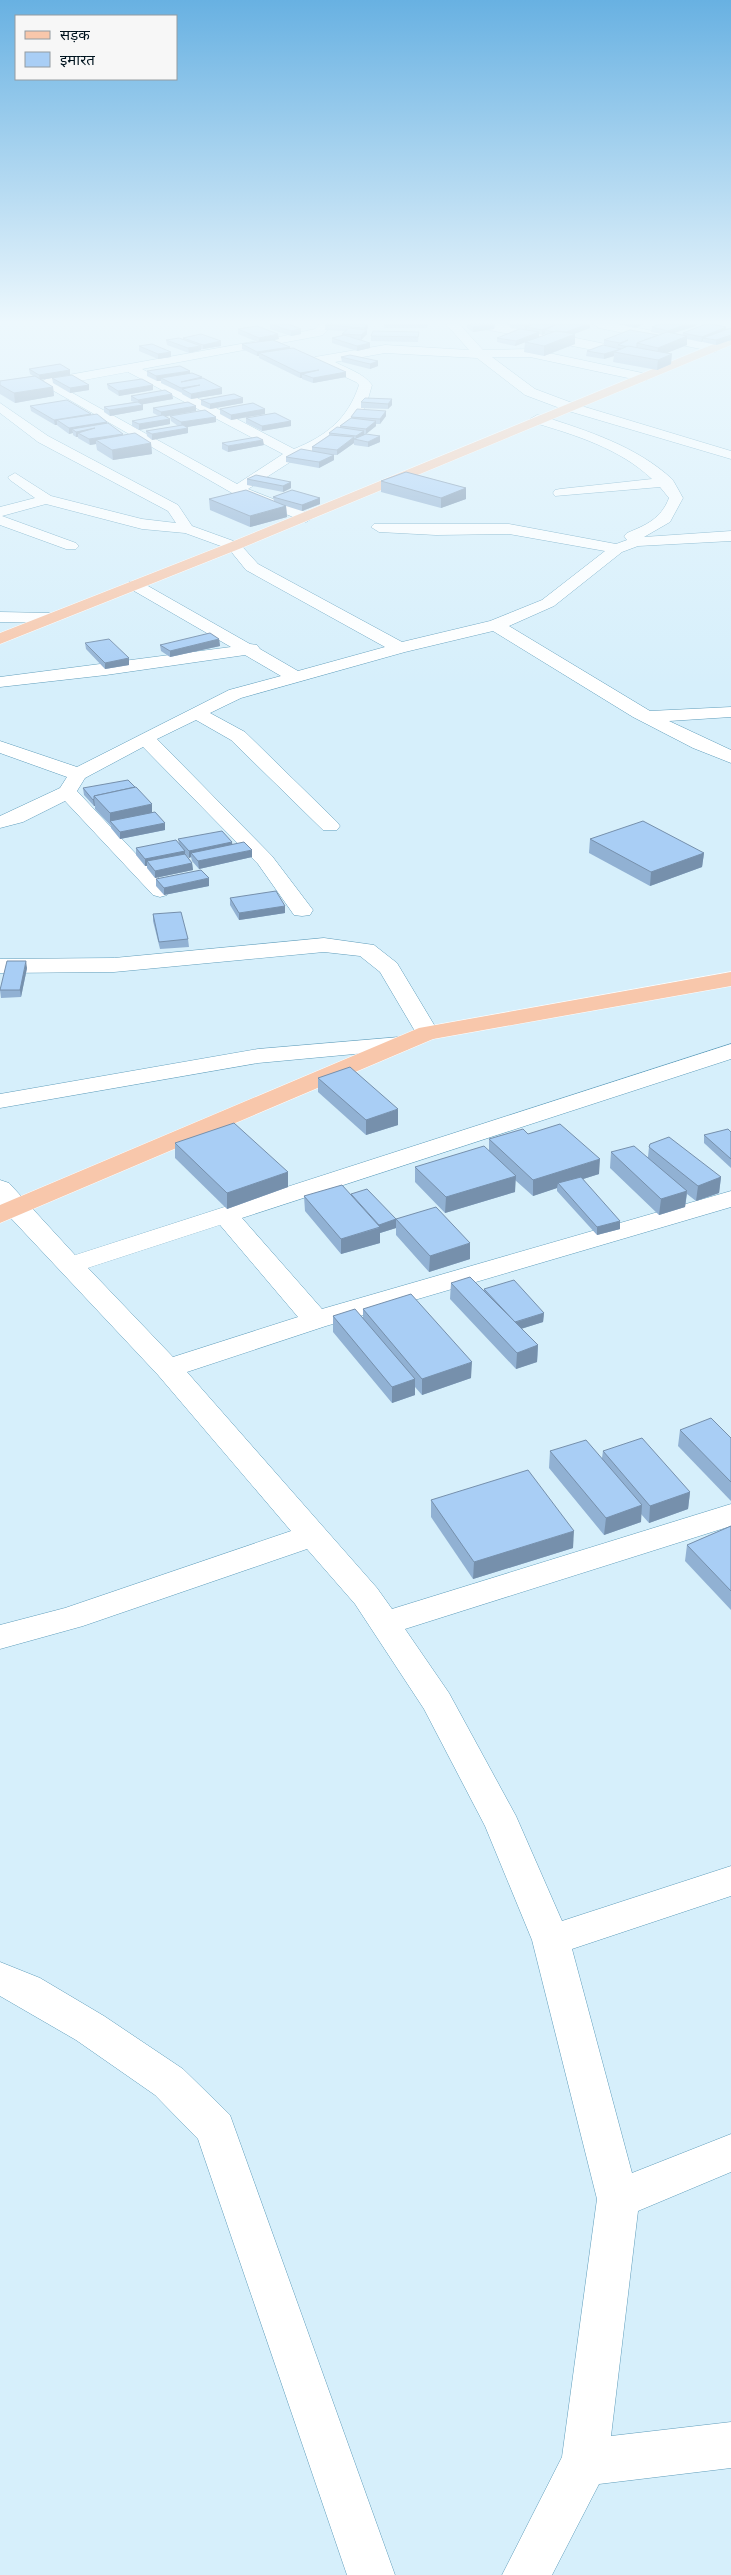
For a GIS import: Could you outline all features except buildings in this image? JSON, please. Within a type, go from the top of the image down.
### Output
[{"type":"main road","points":[[0,639],[306,517],[478,444]]},
{"type":"main road","points":[[5,1204],[427,1033],[731,979]]},
{"type":"street","points":[[53,444],[173,508],[187,529]]},
{"type":"street","points":[[156,444],[237,490],[306,517]]},
{"type":"street","points":[[274,444],[293,454]]},
{"type":"street","points":[[237,490],[293,454],[318,444]]},
{"type":"street","points":[[608,444],[639,460],[666,482],[676,498],[670,515],[650,528],[632,536],[636,542]]},
{"type":"street","points":[[692,444],[731,456]]},
{"type":"street","points":[[15,477],[46,499],[142,524],[187,529],[234,546],[252,567],[400,648]]},
{"type":"street","points":[[560,493],[666,482]]},
{"type":"street","points":[[0,512],[46,499]]},
{"type":"street","points":[[0,520],[71,546]]},
{"type":"street","points":[[379,527],[436,530],[509,529],[534,532],[617,549]]},
{"type":"street","points":[[0,822],[16,818],[67,792],[78,774],[234,694],[400,648],[496,625],[548,604],[617,549],[636,542],[731,536]]},
{"type":"street","points":[[135,586],[250,649],[294,676]]},
{"type":"street","points":[[0,617],[49,618]]},
{"type":"street","points":[[496,625],[599,691],[647,718],[731,757]]},
{"type":"street","points":[[0,682],[106,670],[250,649]]},
{"type":"street","points":[[647,718],[731,712]]},
{"type":"street","points":[[196,713],[238,736],[330,826]]},
{"type":"street","points":[[145,738],[265,860],[302,910]]},
{"type":"street","points":[[0,748],[78,774]]},
{"type":"street","points":[[67,792],[160,891]]},
{"type":"street","points":[[0,966],[114,965],[324,945],[366,950],[389,968],[427,1033]]},
{"type":"street","points":[[0,1101],[258,1056],[400,1044]]},
{"type":"street","points":[[71,1265],[731,1051]]},
{"type":"street","points":[[168,1369],[316,1320],[731,1199]]},
{"type":"street","points":[[5,1204],[71,1265],[168,1369],[366,1596],[437,1702],[503,1826],[551,1940],[618,2199],[585,2462],[526,2575]]},
{"type":"street","points":[[225,1215],[316,1320]]},
{"type":"street","points":[[385,1623],[731,1515]]},
{"type":"street","points":[[0,1637],[71,1618],[313,1535]]},
{"type":"street","points":[[551,1940],[731,1881]]},
{"type":"street","points":[[0,1978],[26,1990],[90,2028],[168,2082],[215,2128],[371,2575]]},
{"type":"street","points":[[618,2199],[731,2153]]},
{"type":"street","points":[[585,2462],[731,2445]]}]
